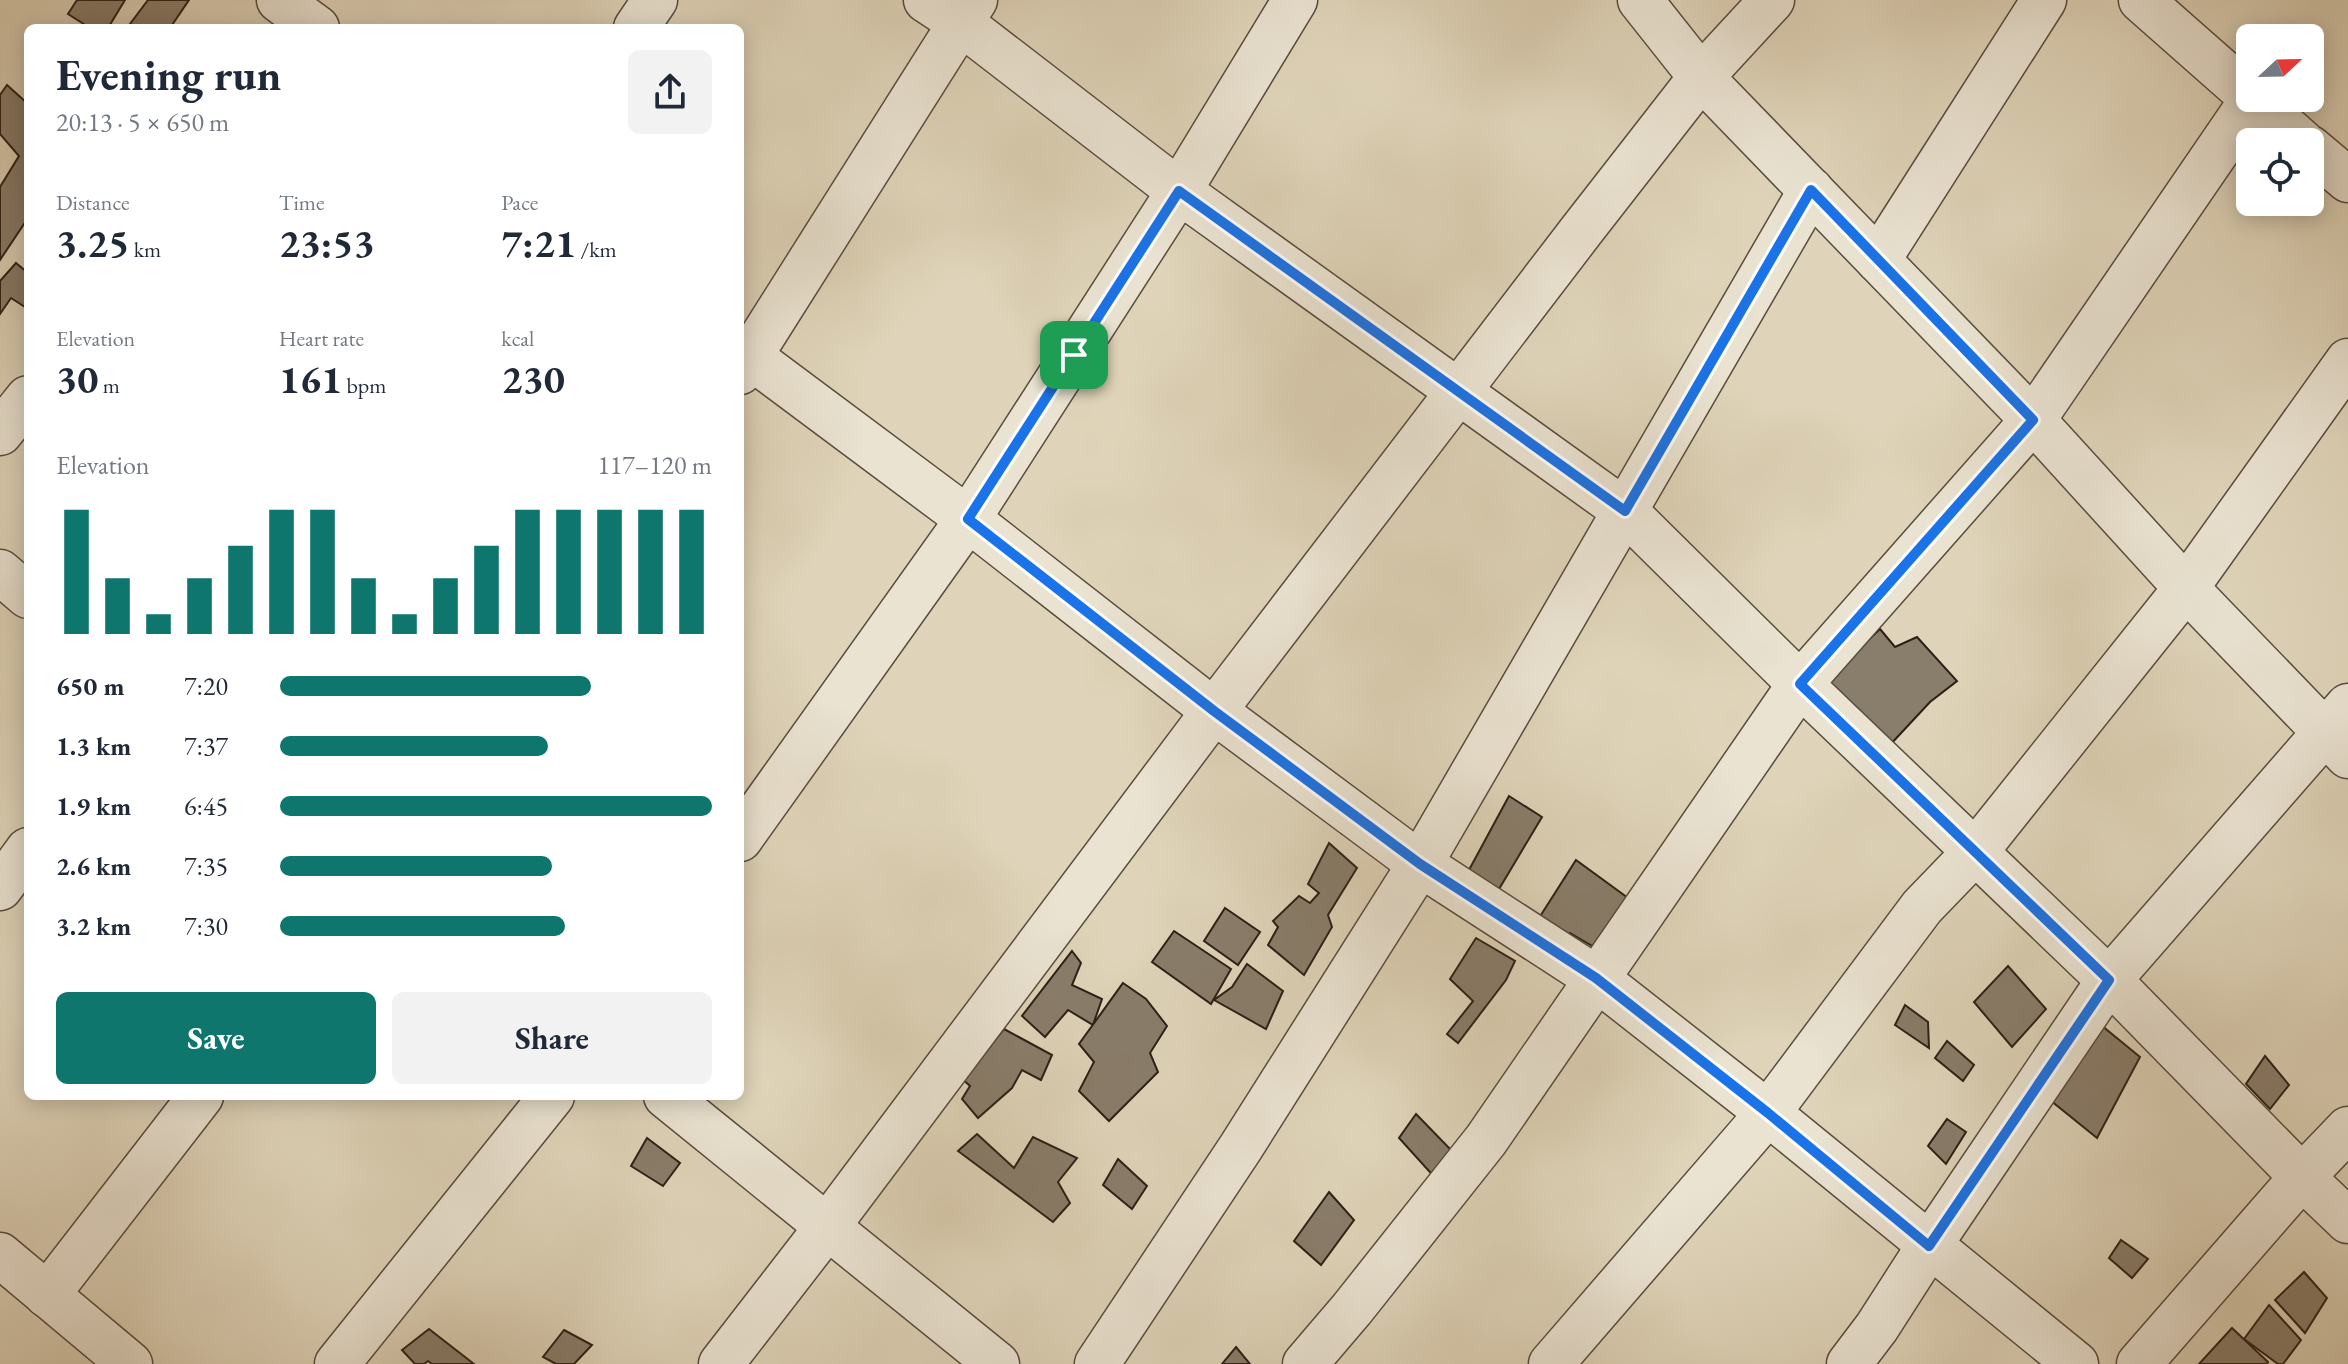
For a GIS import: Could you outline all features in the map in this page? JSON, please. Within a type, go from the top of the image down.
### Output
[{"type":"street","points":[[279,0],[314,24]]},
{"type":"street","points":[[323,24],[342,0]]},
{"type":"street","points":[[639,24],[655,0]]},
{"type":"street","points":[[744,833],[968,519],[1179,191],[1295,0]]},
{"type":"street","points":[[1640,0],[1701,77],[2033,420],[2186,588],[2340,732],[2109,980],[1877,1327],[1849,1364]]},
{"type":"street","points":[[721,1364],[1214,711],[1701,77],[1772,0]]},
{"type":"street","points":[[1878,260],[2044,0]]},
{"type":"street","points":[[2141,0],[2236,86]]},
{"type":"street","points":[[2076,1364],[1768,1113],[1596,978],[1420,864],[1214,711],[968,519],[744,359],[954,8],[1179,191],[1625,511],[1800,684],[2109,980],[2348,1221]]},
{"type":"street","points":[[1305,1364],[1486,1140],[1800,684],[2033,420],[2244,112]]},
{"type":"street","points":[[2266,112],[2285,128]]},
{"type":"street","points":[[2324,160],[2348,180]]},
{"type":"street","points":[[1097,1364],[1241,1147],[1420,864],[1811,190]]},
{"type":"street","points":[[1551,1364],[1768,1113],[1922,907],[1976,851],[2186,588],[2348,361]]},
{"type":"street","points":[[0,433],[24,403]]},
{"type":"street","points":[[0,572],[24,593]]},
{"type":"street","points":[[0,888],[24,855]]},
{"type":"street","points":[[47,1295],[198,1100]]},
{"type":"street","points":[[337,1364],[549,1100]]},
{"type":"street","points":[[671,1100],[997,1364]]},
{"type":"street","points":[[2139,1364],[2302,1177],[2348,1129]]},
{"type":"street","points":[[0,1255],[117,1361]]},
{"type":"building","points":[[77,0],[125,0],[110,24],[84,24],[68,14]]},
{"type":"building","points":[[148,0],[189,0],[173,24],[130,24]]},
{"type":"building","points":[[7,85],[24,100],[24,224],[0,260],[0,187],[19,156],[0,134],[0,95]]},
{"type":"building","points":[[16,263],[24,270],[24,306],[11,298],[0,314],[0,281]]},
{"type":"building","points":[[1880,629],[1895,647],[1917,637],[1957,681],[1930,702],[1889,746],[1822,683]]},
{"type":"building","points":[[1509,796],[1542,817],[1499,889],[1469,870]]},
{"type":"building","points":[[1329,843],[1357,868],[1328,915],[1332,927],[1304,975],[1268,945],[1278,927],[1273,921],[1299,896],[1310,903],[1319,893],[1308,884]]},
{"type":"building","points":[[1576,860],[1628,898],[1594,947],[1570,933],[1558,949],[1532,929]]},
{"type":"building","points":[[1225,908],[1260,932],[1238,965],[1204,941]]},
{"type":"building","points":[[1174,931],[1231,969],[1211,1004],[1152,962]]},
{"type":"building","points":[[1476,938],[1515,961],[1506,980],[1458,1043],[1447,1034],[1473,1001],[1450,979]]},
{"type":"building","points":[[1072,951],[1081,963],[1072,985],[1102,999],[1093,1025],[1068,1010],[1045,1037],[1022,1016]]},
{"type":"building","points":[[1247,964],[1283,991],[1266,1029],[1214,1000],[1232,987]]},
{"type":"building","points":[[2008,966],[2046,1009],[2012,1047],[1974,1002]]},
{"type":"building","points":[[1123,983],[1146,999],[1167,1026],[1150,1053],[1158,1072],[1109,1121],[1079,1091],[1094,1062],[1079,1044]]},
{"type":"building","points":[[1905,1005],[1928,1022],[1929,1048],[1895,1025]]},
{"type":"building","points":[[2101,1025],[2140,1057],[2097,1138],[2050,1100]]},
{"type":"building","points":[[1004,1029],[1052,1055],[1041,1080],[1022,1070],[1012,1088],[978,1118],[962,1099],[970,1086],[961,1078]]},
{"type":"building","points":[[1947,1041],[1974,1065],[1963,1081],[1935,1058]]},
{"type":"building","points":[[2265,1056],[2289,1085],[2270,1109],[2246,1084]]},
{"type":"building","points":[[1416,1114],[1455,1154],[1437,1180],[1399,1138]]},
{"type":"building","points":[[1947,1119],[1966,1132],[1946,1164],[1928,1146]]},
{"type":"building","points":[[977,1134],[1014,1168],[1033,1137],[1077,1158],[1058,1182],[1070,1203],[1053,1222],[958,1151]]},
{"type":"building","points":[[647,1138],[680,1163],[663,1186],[631,1166]]},
{"type":"building","points":[[1118,1159],[1147,1186],[1132,1209],[1103,1185]]},
{"type":"building","points":[[1329,1192],[1354,1220],[1321,1265],[1294,1241]]},
{"type":"building","points":[[2121,1240],[2148,1259],[2132,1278],[2109,1258]]},
{"type":"building","points":[[2304,1272],[2327,1298],[2305,1333],[2275,1300]]},
{"type":"building","points":[[2269,1305],[2301,1340],[2283,1364],[2278,1364],[2244,1339]]},
{"type":"building","points":[[2232,1328],[2268,1362],[2267,1364],[2199,1364]]},
{"type":"building","points":[[429,1329],[474,1364],[432,1364],[428,1361],[415,1364],[402,1350]]},
{"type":"building","points":[[564,1330],[592,1345],[574,1364],[556,1364],[543,1357]]},
{"type":"building","points":[[1236,1347],[1250,1364],[1222,1364]]},
{"type":"route","points":[[1811,190],[2033,420],[1800,684],[2109,980],[1929,1246],[1768,1113],[1596,978],[1420,864],[1214,711],[968,519],[1074,355],[1179,191],[1625,511],[1811,190]]}]
